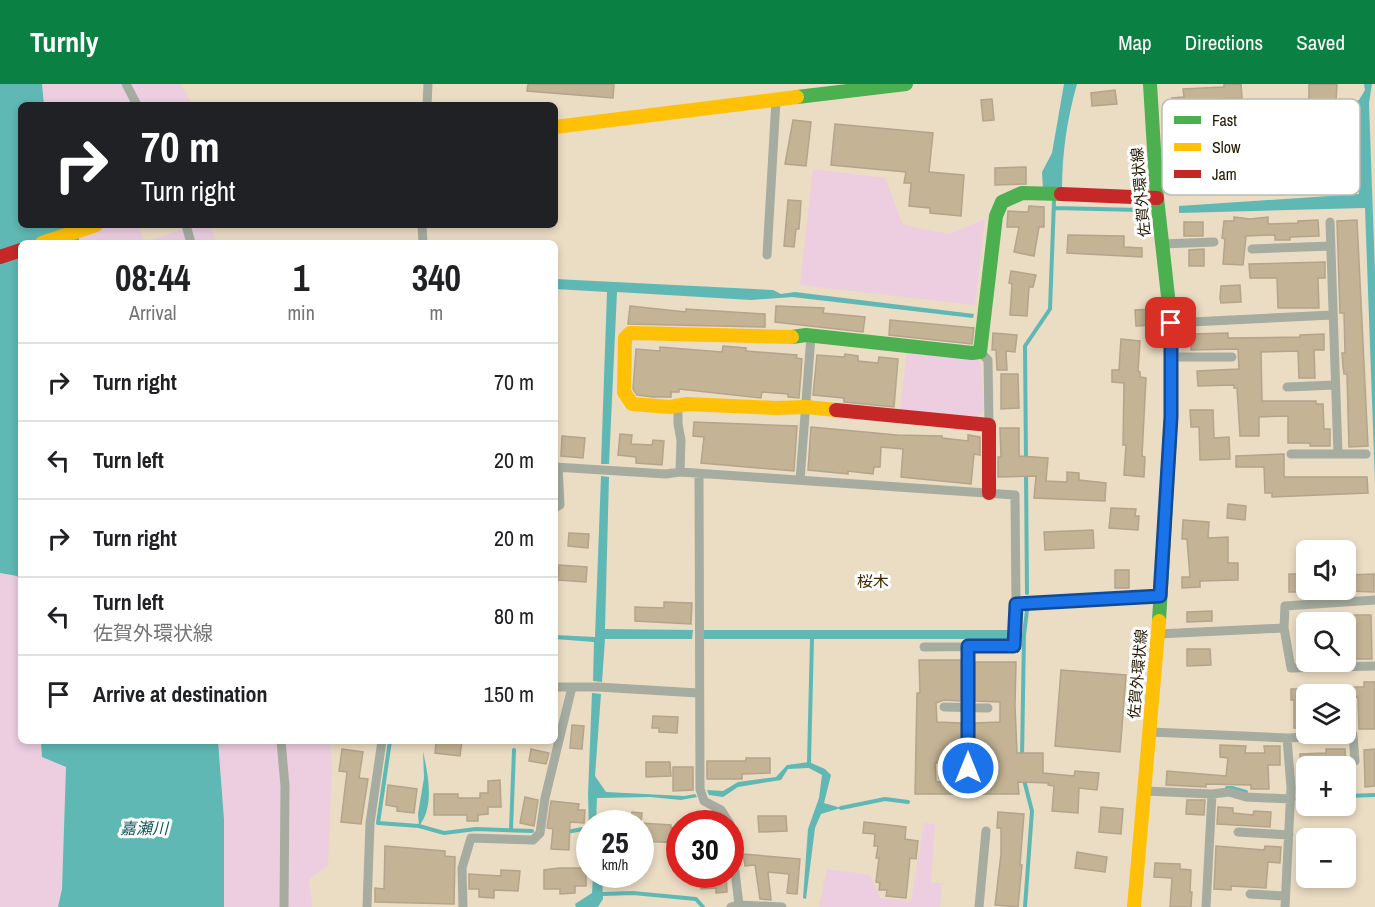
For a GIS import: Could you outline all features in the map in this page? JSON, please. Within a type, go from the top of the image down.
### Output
[{"type":"street","points":[[427,102],[428,84]]},
{"type":"street","points":[[558,127],[906,84]]},
{"type":"street","name":"佐賀外環状線","points":[[1134,907],[1158,634],[1171,417],[1171,323],[1157,198],[1150,84]]},
{"type":"street","points":[[128,86],[135,102]]},
{"type":"street","points":[[767,255],[776,100]]},
{"type":"street","points":[[980,352],[996,216],[1002,202],[1022,193],[1157,198]]},
{"type":"street","points":[[1330,222],[1338,454]]},
{"type":"street","points":[[51,240],[87,228]]},
{"type":"street","points":[[1162,244],[1214,242]]},
{"type":"street","points":[[1252,249],[1330,246]]},
{"type":"street","points":[[0,257],[18,251]]},
{"type":"street","points":[[1171,323],[1333,315]]},
{"type":"street","points":[[980,352],[811,336],[785,338],[630,333],[625,338],[624,392],[632,404],[678,407],[687,404],[806,407],[989,424]]},
{"type":"street","points":[[800,480],[811,336]]},
{"type":"street","points":[[980,352],[988,360],[989,493]]},
{"type":"street","points":[[1172,357],[1232,357]]},
{"type":"street","points":[[1287,387],[1335,385]]},
{"type":"street","points":[[678,407],[681,440],[680,472]]},
{"type":"street","points":[[1291,454],[1366,454]]},
{"type":"street","points":[[558,467],[666,474],[680,472],[1015,495],[1014,646],[924,647]]},
{"type":"street","points":[[699,474],[700,789],[704,801],[721,810]]},
{"type":"street","points":[[558,480],[560,505],[558,506]]},
{"type":"street","points":[[1016,604],[1160,596]]},
{"type":"street","points":[[1375,600],[1285,606],[1284,628],[1291,668],[1375,666]]},
{"type":"street","points":[[1158,634],[1284,628]]},
{"type":"street","points":[[968,646],[968,768]]},
{"type":"street","points":[[558,687],[698,693]]},
{"type":"street","points":[[463,907],[462,868],[471,838],[533,840],[540,833],[545,798],[572,687]]},
{"type":"street","points":[[944,707],[988,708]]},
{"type":"street","points":[[1150,732],[1287,738],[1353,735],[1355,756]]},
{"type":"street","points":[[1284,907],[1291,799],[1287,738]]},
{"type":"street","points":[[281,744],[285,786],[284,907]]},
{"type":"street","points":[[367,907],[370,823],[382,744]]},
{"type":"street","points":[[944,768],[988,768]]},
{"type":"street","points":[[1145,791],[1212,794],[1229,792],[1246,797],[1291,799]]},
{"type":"street","points":[[1206,907],[1212,794]]},
{"type":"street","points":[[979,907],[986,831]]},
{"type":"street","points":[[1238,832],[1289,835]]},
{"type":"street","points":[[734,888],[735,906],[782,907]]},
{"type":"street","points":[[1250,894],[1285,896]]},
{"type":"shaded area","points":[[42,84],[180,84],[191,102],[44,102]]},
{"type":"shaded area","points":[[813,169],[885,178],[903,225],[949,234],[985,219],[975,305],[800,285]]},
{"type":"shaded area","points":[[76,228],[139,228],[143,240],[79,240]]},
{"type":"shaded area","points":[[188,228],[211,228],[215,240],[150,240]]},
{"type":"shaded area","points":[[907,350],[978,358],[981,365],[984,410],[975,420],[900,412]]},
{"type":"shaded area","points":[[0,573],[18,577],[18,744],[41,744],[42,757],[66,766],[62,889],[58,907],[0,907]]},
{"type":"shaded area","points":[[218,744],[330,744],[332,764],[328,865],[309,879],[312,907],[224,907],[224,819]]},
{"type":"shaded area","points":[[924,823],[935,824],[931,883],[942,883],[940,907],[819,907],[827,869],[870,875],[880,898],[911,901]]},
{"type":"water","points":[[0,84],[42,84],[44,102],[18,102],[18,228],[76,228],[79,240],[18,240],[18,577],[0,573]]},
{"type":"water","points":[[1064,84],[1077,84],[1066,136],[1062,190],[1043,190],[1042,172],[1052,153]]},
{"type":"water","points":[[1364,84],[1372,84],[1369,103],[1375,272],[1375,483],[1365,208],[1179,213],[1179,206],[1360,195],[1360,99],[1365,90]]},
{"type":"water","points":[[558,279],[773,290],[781,294],[795,292],[974,314],[973,318],[792,297],[751,300],[617,292],[609,464],[601,464],[607,292],[558,289]]},
{"type":"water","points":[[601,476],[609,477],[605,629],[693,630],[692,639],[605,639],[602,682],[593,681],[594,642],[558,639],[558,635],[595,637]]},
{"type":"water","points":[[703,630],[1010,630],[1010,639],[704,639]]},
{"type":"water","points":[[592,693],[601,694],[595,776],[606,792],[684,796],[695,794],[697,797],[681,800],[650,797],[597,798],[597,810],[588,810]]},
{"type":"water","name":"嘉瀬川","points":[[41,744],[218,744],[224,819],[224,907],[58,907],[62,889],[66,767],[42,757]]},
{"type":"water","points":[[423,751],[429,800],[419,826],[418,814],[424,778]]},
{"type":"water","points":[[809,762],[825,769],[831,775],[824,803],[841,808],[821,814],[815,828],[806,899],[803,898],[808,829],[819,798],[822,775],[809,768],[788,769],[781,780],[738,787],[723,797],[709,795],[707,790],[723,791],[738,782],[776,777],[787,765]]},
{"type":"water","points":[[592,888],[603,888],[603,899],[598,907],[576,907],[575,904],[592,893]]},
{"type":"building","points":[[528,84],[614,84],[613,98],[527,91]]},
{"type":"building","points":[[1224,84],[1241,84],[1242,98],[1172,99],[1184,97],[1183,89],[1224,87]]},
{"type":"building","points":[[1309,84],[1337,84],[1336,99],[1309,99]]},
{"type":"building","points":[[1115,90],[1117,104],[1092,106],[1091,93]]},
{"type":"building","points":[[992,99],[994,120],[983,121],[981,100]]},
{"type":"building","points":[[793,120],[811,122],[806,166],[785,164]]},
{"type":"building","points":[[835,124],[933,133],[929,172],[964,175],[961,216],[930,213],[930,208],[909,206],[911,183],[904,183],[906,172],[831,165]]},
{"type":"building","points":[[1026,167],[1026,184],[995,185],[995,168]]},
{"type":"building","points":[[788,200],[801,201],[799,229],[796,229],[794,247],[784,246]]},
{"type":"building","points":[[1029,206],[1044,207],[1044,227],[1039,227],[1034,256],[1014,252],[1019,227],[1007,227],[1008,211],[1028,212]]},
{"type":"building","points":[[1234,217],[1250,219],[1268,217],[1268,224],[1318,220],[1319,236],[1275,240],[1275,235],[1246,236],[1243,265],[1223,264],[1224,221],[1234,221]]},
{"type":"building","points":[[1357,220],[1368,446],[1349,447],[1347,374],[1344,374],[1342,353],[1345,353],[1344,313],[1340,313],[1337,221]]},
{"type":"building","points":[[1184,222],[1203,222],[1203,236],[1184,236]]},
{"type":"building","points":[[1068,235],[1124,236],[1124,247],[1142,248],[1142,257],[1067,253]]},
{"type":"building","points":[[1204,249],[1204,266],[1189,266],[1189,250]]},
{"type":"building","points":[[1325,262],[1325,278],[1318,278],[1319,308],[1278,308],[1277,278],[1250,278],[1249,264]]},
{"type":"building","points":[[1011,271],[1036,275],[1033,287],[1029,287],[1027,316],[1010,315]]},
{"type":"building","points":[[1240,285],[1241,302],[1221,303],[1221,286]]},
{"type":"building","points":[[630,306],[686,312],[686,309],[765,314],[765,327],[628,324]]},
{"type":"building","points":[[776,306],[824,308],[823,313],[865,317],[863,332],[775,322]]},
{"type":"building","points":[[1154,309],[1155,325],[1136,326],[1135,310]]},
{"type":"building","points":[[890,320],[974,328],[972,344],[889,335]]},
{"type":"building","points":[[993,333],[1017,335],[1015,352],[1006,351],[1007,370],[997,370],[996,350],[992,350]]},
{"type":"building","points":[[1228,333],[1228,338],[1300,337],[1300,335],[1324,334],[1324,350],[1314,350],[1315,378],[1299,378],[1298,351],[1261,352],[1262,401],[1316,401],[1316,404],[1323,404],[1324,429],[1330,429],[1330,446],[1288,443],[1288,416],[1259,417],[1259,436],[1240,436],[1237,388],[1234,388],[1234,385],[1198,386],[1197,371],[1239,369],[1238,349],[1191,350],[1191,334]]},
{"type":"building","points":[[1121,339],[1140,341],[1138,371],[1140,377],[1146,378],[1142,456],[1145,457],[1144,477],[1124,475],[1126,445],[1123,445],[1124,383],[1112,382],[1112,370],[1119,370]]},
{"type":"building","points":[[723,346],[746,348],[746,351],[797,355],[796,358],[802,359],[799,398],[788,397],[788,394],[762,392],[761,398],[679,389],[679,392],[671,392],[671,397],[653,397],[637,395],[633,389],[636,349],[660,351],[660,347],[722,352]]},
{"type":"building","points":[[845,354],[858,356],[858,361],[878,363],[879,357],[898,359],[894,407],[844,402],[844,398],[813,395],[817,355],[844,357]]},
{"type":"building","points":[[1001,374],[1018,374],[1019,408],[1001,409]]},
{"type":"building","points":[[1190,410],[1213,410],[1214,438],[1229,437],[1230,459],[1200,460],[1199,427],[1191,427]]},
{"type":"building","points":[[694,422],[797,426],[794,471],[701,463],[704,437],[693,436]]},
{"type":"building","points":[[811,427],[897,435],[942,436],[942,438],[968,441],[968,435],[980,437],[980,455],[974,454],[971,484],[901,477],[903,449],[881,447],[880,467],[874,467],[873,474],[808,470]]},
{"type":"building","points":[[1000,428],[1019,428],[1019,456],[1048,458],[1046,481],[1067,482],[1067,472],[1079,473],[1079,480],[1106,483],[1105,501],[1034,498],[1036,476],[998,477],[998,457],[1001,457]]},
{"type":"building","points":[[620,434],[632,435],[631,444],[652,445],[653,440],[664,441],[662,465],[636,463],[636,457],[618,455]]},
{"type":"building","points":[[562,436],[585,438],[583,458],[561,456]]},
{"type":"building","points":[[1284,454],[1284,477],[1367,477],[1368,493],[1272,497],[1272,493],[1265,493],[1264,467],[1236,467],[1236,456]]},
{"type":"building","points":[[1228,504],[1246,506],[1245,520],[1227,518]]},
{"type":"building","points":[[1111,508],[1136,509],[1135,516],[1139,516],[1138,530],[1109,528]]},
{"type":"building","points":[[1183,520],[1209,522],[1208,538],[1228,537],[1228,563],[1238,563],[1238,580],[1200,581],[1200,587],[1182,588],[1182,577],[1190,577],[1187,539],[1182,539]]},
{"type":"building","points":[[1093,530],[1094,548],[1045,550],[1044,532]]},
{"type":"building","points":[[569,533],[589,534],[588,548],[568,546]]},
{"type":"building","points":[[559,565],[587,567],[586,582],[558,580]]},
{"type":"building","points":[[1115,570],[1129,570],[1129,588],[1115,588]]},
{"type":"building","points":[[1289,574],[1296,574],[1296,592],[1289,592]]},
{"type":"building","points":[[1374,574],[1374,592],[1356,591],[1356,575]]},
{"type":"building","points":[[664,602],[692,603],[691,624],[635,621],[635,607],[664,608]]},
{"type":"building","points":[[1212,611],[1212,621],[1187,622],[1187,612]]},
{"type":"building","points":[[1356,615],[1371,615],[1372,659],[1356,659]]},
{"type":"building","points":[[1187,649],[1210,649],[1211,665],[1187,666]]},
{"type":"building","points":[[919,660],[961,660],[961,701],[944,700],[936,703],[937,722],[961,723],[961,761],[935,763],[936,782],[974,781],[973,775],[989,775],[993,772],[995,767],[991,762],[975,761],[975,723],[1000,722],[1000,702],[975,701],[975,662],[1016,662],[1017,753],[1043,753],[1043,773],[1074,776],[1075,771],[1099,773],[1097,790],[1079,788],[1078,813],[1052,811],[1054,786],[1048,785],[1049,783],[1018,782],[1019,794],[915,794],[917,693],[920,693]]},
{"type":"building","points":[[1061,670],[1126,675],[1120,752],[1055,746]]},
{"type":"building","points":[[1364,682],[1375,682],[1375,729],[1359,729],[1356,687],[1364,687]]},
{"type":"building","points":[[1291,689],[1296,689],[1296,728],[1294,728],[1294,700],[1291,700]]},
{"type":"building","points":[[653,716],[678,717],[677,733],[659,732],[659,728],[652,728]]},
{"type":"building","points":[[572,725],[584,726],[582,749],[570,748]]},
{"type":"building","points":[[436,744],[462,744],[460,756],[435,753]]},
{"type":"building","points":[[1220,745],[1246,746],[1245,753],[1265,753],[1264,746],[1280,746],[1280,765],[1268,765],[1269,789],[1251,789],[1251,785],[1206,784],[1206,787],[1166,785],[1167,771],[1226,776],[1228,758],[1220,757]]},
{"type":"building","points":[[342,749],[363,752],[359,778],[368,779],[361,824],[341,822],[347,772],[339,771]]},
{"type":"building","points":[[531,749],[549,753],[546,764],[529,761]]},
{"type":"building","points":[[1326,749],[1345,749],[1345,756],[1300,756],[1300,754],[1326,753]]},
{"type":"building","points":[[1375,749],[1375,786],[1365,787],[1364,750]]},
{"type":"building","points":[[746,758],[770,758],[770,773],[742,774],[742,779],[707,779],[707,761],[746,761]]},
{"type":"building","points":[[646,762],[670,762],[671,776],[646,777]]},
{"type":"building","points":[[673,767],[693,767],[693,790],[673,791]]},
{"type":"building","points":[[500,780],[501,807],[488,807],[488,814],[478,815],[478,821],[467,821],[467,815],[434,815],[434,794],[458,794],[458,798],[480,798],[480,793],[488,793],[488,781]]},
{"type":"building","points":[[388,785],[417,789],[414,813],[397,811],[397,807],[386,805]]},
{"type":"building","points":[[525,797],[538,800],[534,826],[520,823]]},
{"type":"building","points":[[1187,800],[1205,800],[1204,815],[1186,814]]},
{"type":"building","points":[[551,801],[579,804],[576,810],[576,822],[570,822],[569,850],[551,849],[553,829],[547,828]]},
{"type":"building","points":[[1101,807],[1123,809],[1121,834],[1099,832]]},
{"type":"building","points":[[1218,807],[1233,808],[1233,813],[1253,815],[1254,811],[1271,812],[1270,827],[1217,824]]},
{"type":"building","points":[[998,812],[1024,814],[1018,907],[995,905],[1001,854],[1001,828],[997,828]]},
{"type":"building","points":[[758,816],[786,816],[787,831],[759,832]]},
{"type":"building","points":[[864,822],[906,827],[905,839],[918,841],[916,859],[910,858],[906,898],[886,896],[887,890],[879,890],[880,883],[876,882],[878,846],[874,846],[875,834],[863,833]]},
{"type":"building","points":[[654,824],[666,825],[666,842],[654,842]]},
{"type":"building","points":[[385,846],[445,851],[445,856],[455,857],[454,904],[375,902],[375,888],[384,889]]},
{"type":"building","points":[[1216,846],[1264,850],[1265,846],[1281,847],[1280,863],[1268,862],[1266,888],[1231,886],[1231,890],[1214,889]]},
{"type":"building","points":[[1077,852],[1107,857],[1105,872],[1075,868]]},
{"type":"building","points":[[744,854],[800,859],[797,894],[787,893],[789,874],[768,872],[771,900],[760,899],[755,865],[745,866]]},
{"type":"building","points":[[1155,863],[1180,864],[1180,869],[1191,870],[1191,907],[1170,907],[1172,878],[1154,877]]},
{"type":"building","points":[[576,868],[575,893],[560,894],[560,889],[544,889],[544,870]]},
{"type":"building","points":[[501,870],[520,871],[518,891],[494,890],[494,898],[479,897],[479,889],[469,889],[469,874],[501,876]]},
{"type":"building","points":[[716,888],[727,888],[727,892],[716,893]]},
{"type":"waterway","points":[[1026,461],[1025,346],[1050,309],[1054,201]]},
{"type":"waterway","points":[[1054,208],[1140,210]]},
{"type":"waterway","points":[[1026,471],[1027,593]]},
{"type":"waterway","points":[[1022,758],[1024,635],[1027,610]]},
{"type":"waterway","points":[[809,762],[812,639]]},
{"type":"waterway","points":[[390,744],[378,823],[419,826],[444,833],[476,829],[532,831]]},
{"type":"waterway","points":[[511,830],[514,750]]},
{"type":"waterway","points":[[1024,780],[1032,811],[1025,907]]},
{"type":"waterway","points":[[1227,788],[1246,792]]},
{"type":"waterway","points":[[1356,796],[1375,795]]},
{"type":"waterway","points":[[841,808],[885,799],[908,802]]},
{"type":"waterway","points":[[566,832],[576,830]]},
{"type":"waterway","points":[[603,894],[633,893],[696,899],[703,907]]},
{"type":"traffic: fast","points":[[797,97],[906,84]]},
{"type":"traffic: fast","points":[[1150,84],[1157,198],[1171,323],[1171,417],[1159,621]]},
{"type":"traffic: fast","points":[[792,337],[806,335],[980,352],[996,216],[1002,202],[1022,193],[1061,194]]},
{"type":"traffic: slow","points":[[558,127],[797,97]]},
{"type":"traffic: slow","points":[[51,240],[87,228]]},
{"type":"traffic: slow","points":[[792,337],[630,333],[625,338],[624,392],[632,404],[670,407],[687,404],[806,407],[836,410]]},
{"type":"traffic: slow","points":[[1134,907],[1159,621]]},
{"type":"traffic: jam","points":[[1061,194],[1157,198]]},
{"type":"traffic: jam","points":[[0,257],[18,251]]},
{"type":"traffic: jam","points":[[836,410],[989,425],[989,493]]},
{"type":"district","name":"桜木","points":[[873,581]]},
{"type":"route","points":[[968,768],[968,646],[1014,646],[1016,604],[1160,596],[1171,417],[1171,323]]}]
